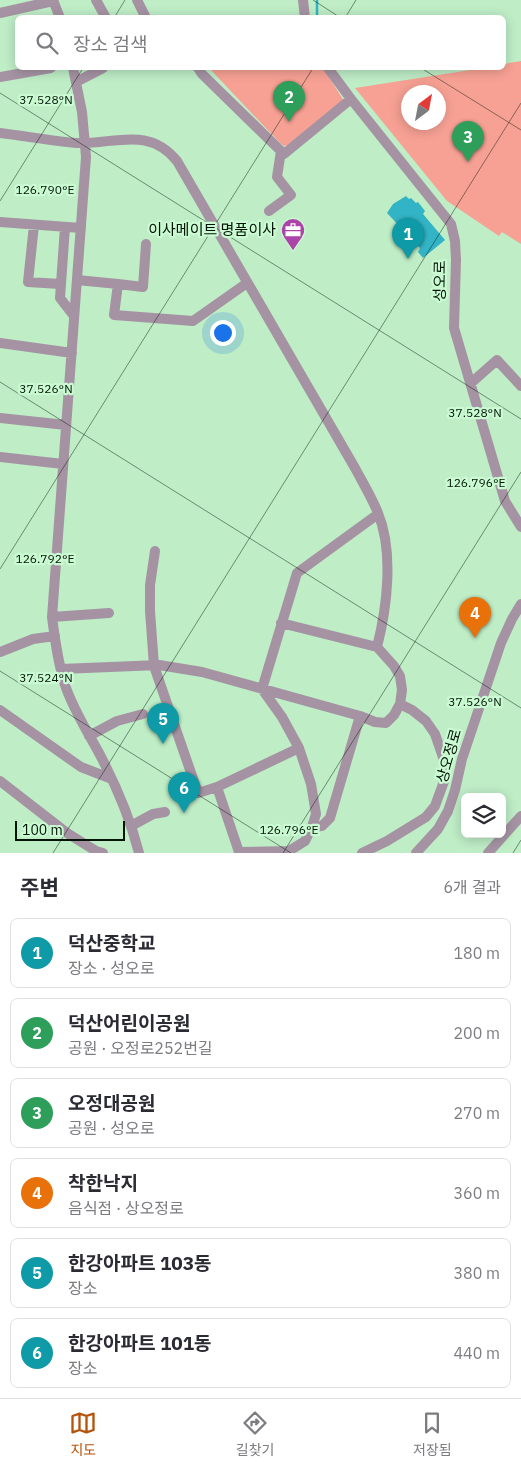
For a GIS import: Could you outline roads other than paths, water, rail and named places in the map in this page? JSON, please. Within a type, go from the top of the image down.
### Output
[{"type":"street","points":[[96,0],[104,15]]},
{"type":"street","points":[[137,0],[144,15]]},
{"type":"street","points":[[303,0],[305,15]]},
{"type":"street","points":[[0,13],[53,1],[59,15]]},
{"type":"street","points":[[0,77],[40,70]]},
{"type":"street","points":[[73,70],[84,129],[86,157],[52,617],[65,685],[74,707],[118,791],[139,853]]},
{"type":"street","points":[[76,82],[99,70]]},
{"type":"street","points":[[199,70],[284,154],[351,99]]},
{"type":"street","name":"성오로","points":[[329,70],[451,224],[455,241],[456,260],[454,328],[505,501],[521,527]]},
{"type":"street","points":[[0,133],[85,143],[118,139],[140,139],[159,145],[171,154],[355,468],[378,514],[386,544],[387,579],[377,647]]},
{"type":"street","points":[[269,211],[291,195],[277,178],[281,151]]},
{"type":"street","points":[[0,222],[80,228]]},
{"type":"street","points":[[34,225],[28,282],[60,284]]},
{"type":"street","points":[[65,227],[60,298],[74,316]]},
{"type":"street","points":[[77,280],[143,287],[146,244]]},
{"type":"street","points":[[118,284],[114,315],[193,321],[247,283]]},
{"type":"street","points":[[0,343],[72,353]]},
{"type":"street","points":[[471,383],[496,360],[521,386]]},
{"type":"street","points":[[0,418],[66,425]]},
{"type":"street","points":[[0,457],[63,464]]},
{"type":"street","points":[[262,689],[297,573],[378,514]]},
{"type":"street","points":[[156,551],[150,593],[154,666],[198,793],[217,787],[299,748]]},
{"type":"street","name":"상오정로","points":[[416,853],[438,829],[448,810],[462,759],[501,643],[521,604]]},
{"type":"street","points":[[52,617],[109,613]]},
{"type":"street","points":[[61,669],[154,666],[202,672],[360,716],[375,722],[386,723],[394,715],[400,704],[402,690],[400,676],[394,666],[377,647],[281,623]]},
{"type":"street","points":[[0,652],[33,639],[55,636]]},
{"type":"street","points":[[217,787],[239,852],[292,852],[305,841],[312,828],[316,814],[311,784],[299,748],[282,717],[262,689]]},
{"type":"street","points":[[362,853],[387,841],[426,817],[435,806],[446,776],[445,763],[435,734],[426,721],[412,710],[400,704]]},
{"type":"street","points":[[0,710],[81,768],[112,779]]},
{"type":"street","points":[[89,736],[117,721],[143,714]]},
{"type":"street","points":[[312,828],[322,826],[330,818],[360,716]]},
{"type":"street","points":[[0,781],[67,833],[97,852]]},
{"type":"street","points":[[131,826],[153,814],[165,812]]},
{"type":"street","points":[[488,853],[521,816]]},
{"type":"water","points":[[406,196],[416,203],[418,202],[425,211],[423,214],[445,240],[423,258],[418,252],[420,248],[387,213],[393,204]]},
{"type":"waterway","points":[[317,0],[317,15]]},
{"type":"place","name":"덕산어린이공원","points":[[289,122]]},
{"type":"place","name":"오정대공원","points":[[468,162]]},
{"type":"place","name":"이사메이트 명품이사","points":[[293,251]]},
{"type":"place","name":"덕산중학교","points":[[408,259]]},
{"type":"place","name":"착한낙지","points":[[475,638]]},
{"type":"place","name":"한강아파트 103동","points":[[163,744]]},
{"type":"place","name":"한강아파트 101동","points":[[184,813]]}]
